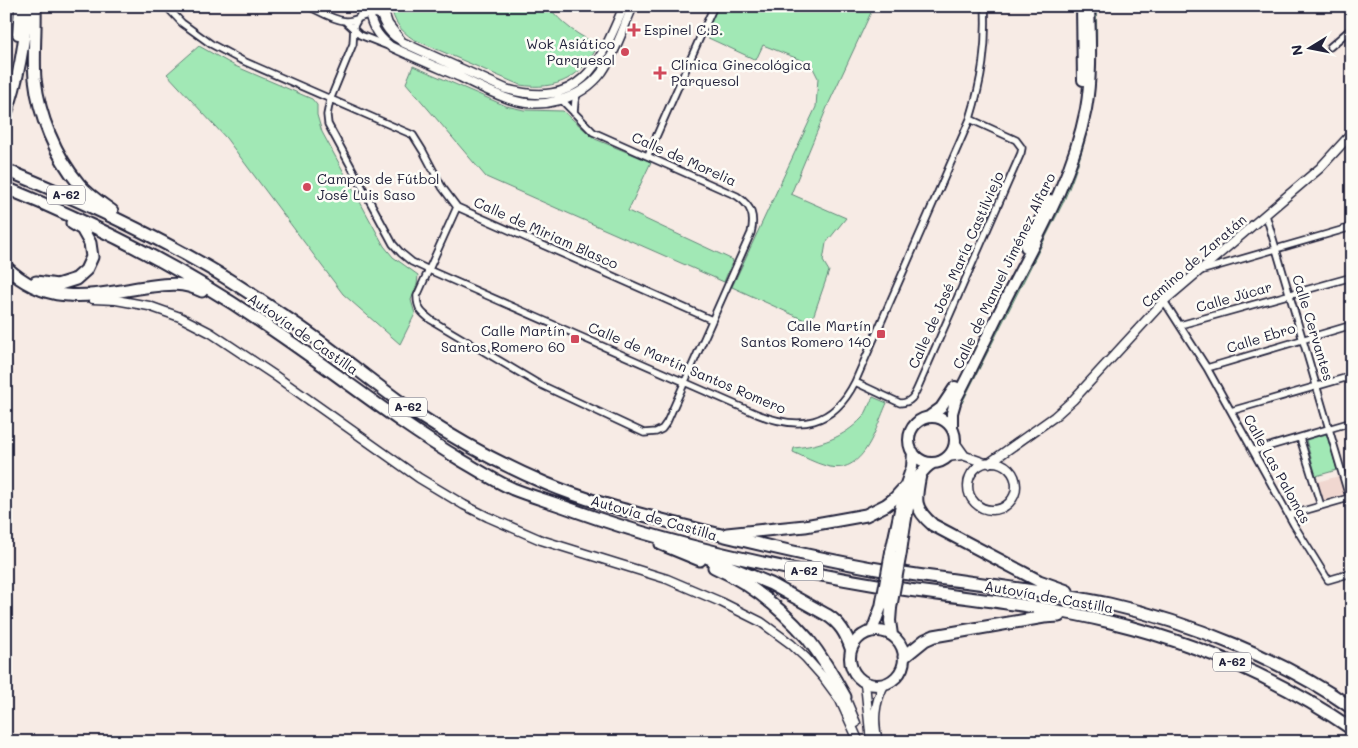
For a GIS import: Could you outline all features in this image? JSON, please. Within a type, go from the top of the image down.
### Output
[{"type":"highway","points":[[6,96],[17,47],[20,6]]},
{"type":"highway","points":[[6,114],[20,72],[28,6]]},
{"type":"highway","points":[[35,6],[35,79],[46,126],[58,153],[80,185],[124,222]]},
{"type":"highway","name":"Calle de Manuel Jiménez Alfaro","points":[[930,416],[942,408],[950,397],[1062,171],[1073,133],[1083,77],[1082,6]]},
{"type":"highway","name":"Calle de Manuel Jiménez Alfaro","points":[[952,428],[952,413],[956,399],[1045,226],[1070,167],[1086,108],[1090,76],[1089,6]]},
{"type":"highway","name":"Autovía de Castilla","points":[[6,170],[124,222],[208,267],[330,348],[416,413],[495,460],[549,485],[608,505],[772,548],[882,570],[1056,594],[1112,605],[1189,627],[1232,644],[1321,688],[1352,708]]},
{"type":"highway","name":"Autovía de Castilla","points":[[6,188],[25,195],[139,249],[190,277],[257,319],[404,424],[513,489],[602,520],[776,565],[876,585],[1049,610],[1104,620],[1182,642],[1227,659],[1282,686],[1352,729]]},
{"type":"highway","points":[[6,258],[19,272],[36,282],[57,285],[76,279],[86,270],[92,257],[90,243],[82,229],[25,195]]},
{"type":"highway","points":[[6,268],[16,277],[34,287],[59,295],[87,296],[171,283],[200,289],[241,314],[257,319]]},
{"type":"highway","points":[[872,631],[886,608],[905,487],[912,467],[912,452],[909,439],[913,426],[918,421],[930,416],[943,419],[952,428],[955,435],[954,448],[947,457],[924,468],[920,475],[908,508],[896,552]]},
{"type":"highway","points":[[912,452],[921,460],[932,463]]},
{"type":"highway","points":[[920,475],[917,489],[918,507],[922,515],[933,525],[1039,581],[1112,605]]},
{"type":"highway","points":[[720,535],[805,526],[866,515],[886,505],[905,487]]},
{"type":"highway","points":[[513,489],[548,507],[598,526],[684,549],[771,584],[834,619],[842,628],[852,648]]},
{"type":"highway","points":[[653,541],[718,568],[749,586],[778,609],[808,639],[826,664],[845,697]]},
{"type":"highway","points":[[886,608],[892,635]]},
{"type":"highway","points":[[904,657],[925,640],[952,632],[1044,617],[1057,616],[1083,620],[1104,620]]},
{"type":"highway","points":[[872,631],[886,632],[892,635],[903,648],[904,657],[901,672],[891,682],[884,685],[871,685],[858,679],[850,664],[849,656],[856,640],[872,631]]},
{"type":"street","name":"Calle de Miriam Blasco","points":[[166,6],[182,23],[211,44],[241,60],[412,135],[424,151],[442,187],[457,207],[712,320]]},
{"type":"street","points":[[308,6],[345,21],[360,35],[390,46],[509,99],[533,103],[562,99],[578,92],[601,72],[611,57],[625,8]]},
{"type":"street","name":"Calle de Martín Santos Romero","points":[[365,6],[357,20],[353,44],[330,100],[327,115],[330,130],[387,234],[401,253],[412,262],[429,270],[776,422],[795,424],[810,422],[837,408],[848,395],[855,382],[970,119],[978,95],[984,61],[985,6]]},
{"type":"street","points":[[369,6],[369,15],[376,31],[382,40],[390,46]]},
{"type":"street","points":[[378,6],[380,16],[385,24],[402,42],[506,89],[530,95],[555,93],[580,82],[593,70],[625,8]]},
{"type":"street","points":[[382,6],[385,24]]},
{"type":"street","points":[[648,155],[714,6]]},
{"type":"street","points":[[345,21],[357,20],[369,15],[377,14],[380,16]]},
{"type":"street","points":[[353,44],[385,24]]},
{"type":"street","points":[[1330,47],[1352,28]]},
{"type":"street","points":[[574,113],[574,101],[578,92]]},
{"type":"street","name":"Calle de Morelia","points":[[429,270],[417,296],[417,304],[421,312],[426,316],[537,383],[644,433],[656,432],[662,429],[667,422],[751,233],[753,224],[752,211],[737,196],[593,132],[555,93]]},
{"type":"street","name":"Calle de José María Castilviejo","points":[[855,382],[900,403],[906,403],[910,400],[918,387],[1021,153],[1022,148],[1016,140],[970,119]]},
{"type":"street","name":"Camino de Zaratán","points":[[987,463],[1054,417],[1164,301],[1320,168],[1352,133]]},
{"type":"street","points":[[429,270],[457,207]]},
{"type":"street","name":"Calle Cervantes","points":[[1266,215],[1352,507]]},
{"type":"street","points":[[1199,271],[1352,226]]},
{"type":"street","points":[[1216,257],[1214,262],[1219,266]]},
{"type":"street","name":"Calle Júcar","points":[[1180,326],[1352,277]]},
{"type":"street","points":[[59,295],[69,298],[116,300],[150,306],[180,317],[211,333],[274,375],[419,478],[464,505],[515,530],[541,540],[667,579],[722,602],[761,622],[796,649],[823,677],[840,700],[859,742]]},
{"type":"street","name":"Calle Las Palomas","points":[[1164,301],[1207,368],[1253,452],[1328,580],[1352,573]]},
{"type":"street","name":"Calle Ebro","points":[[1207,368],[1352,325]]},
{"type":"street","points":[[1231,411],[1352,376]]},
{"type":"street","points":[[1253,452],[1352,422]]},
{"type":"street","points":[[1300,438],[1321,506]]},
{"type":"street","points":[[955,442],[965,456],[972,473]]},
{"type":"street","points":[[987,463],[978,467],[972,473],[968,486],[972,500],[983,508],[992,510],[1006,506],[1014,494],[1014,480],[1007,468],[1006,459],[1009,449]]},
{"type":"street","points":[[947,457],[965,456],[987,463],[1000,464],[1007,468]]},
{"type":"street","points":[[1289,515],[1350,497]]},
{"type":"street","points":[[865,683],[871,742]]},
{"type":"street","points":[[878,742],[874,714],[875,706],[884,685]]},
{"type":"street","points":[[845,697],[864,742]]},
{"type":"shaded area","points":[[1339,476],[1344,494],[1323,501],[1317,482]]},
{"type":"green space","points":[[391,6],[548,6],[571,29],[599,44],[585,65],[567,79],[546,86],[520,85],[413,39],[398,25]]},
{"type":"green space","points":[[716,6],[874,6],[828,105],[791,194],[846,218],[826,243],[823,261],[829,271],[811,323],[732,287],[816,107],[818,78],[811,64],[763,45],[756,60],[702,35]]},
{"type":"green space","points":[[1092,6],[1096,6],[1095,83],[1092,106],[1081,154],[1063,203],[962,403],[959,401],[1080,145]]},
{"type":"green space","name":"Campos de Fútbol José Luis Saso","points":[[199,46],[235,66],[312,99],[317,105],[317,115],[322,132],[384,246],[393,257],[418,275],[417,285],[411,300],[415,314],[400,344],[343,294],[226,138],[167,74]]},
{"type":"green space","points":[[413,66],[506,106],[524,110],[563,111],[595,139],[651,162],[628,211],[733,260],[724,282],[486,177],[406,83]]},
{"type":"green space","points":[[873,397],[887,403],[872,437],[859,458],[839,468],[814,462],[793,452],[794,448],[813,445],[847,431],[864,416]]},
{"type":"green space","points":[[1327,434],[1337,470],[1316,476],[1306,440]]},
{"type":"place","name":"Espinel C.B.","points":[[634,30]]},
{"type":"place","name":"Wok Asiático Parquesol","points":[[625,52]]},
{"type":"place","name":"Clínica Ginecológica Parquesol","points":[[660,73]]},
{"type":"place","name":"Campos de Fútbol José Luis Saso","points":[[307,187]]},
{"type":"place","name":"Calle Martín Santos Romero 140","points":[[881,334]]},
{"type":"place","name":"Calle Martín Santos Romero 60","points":[[575,339]]}]
